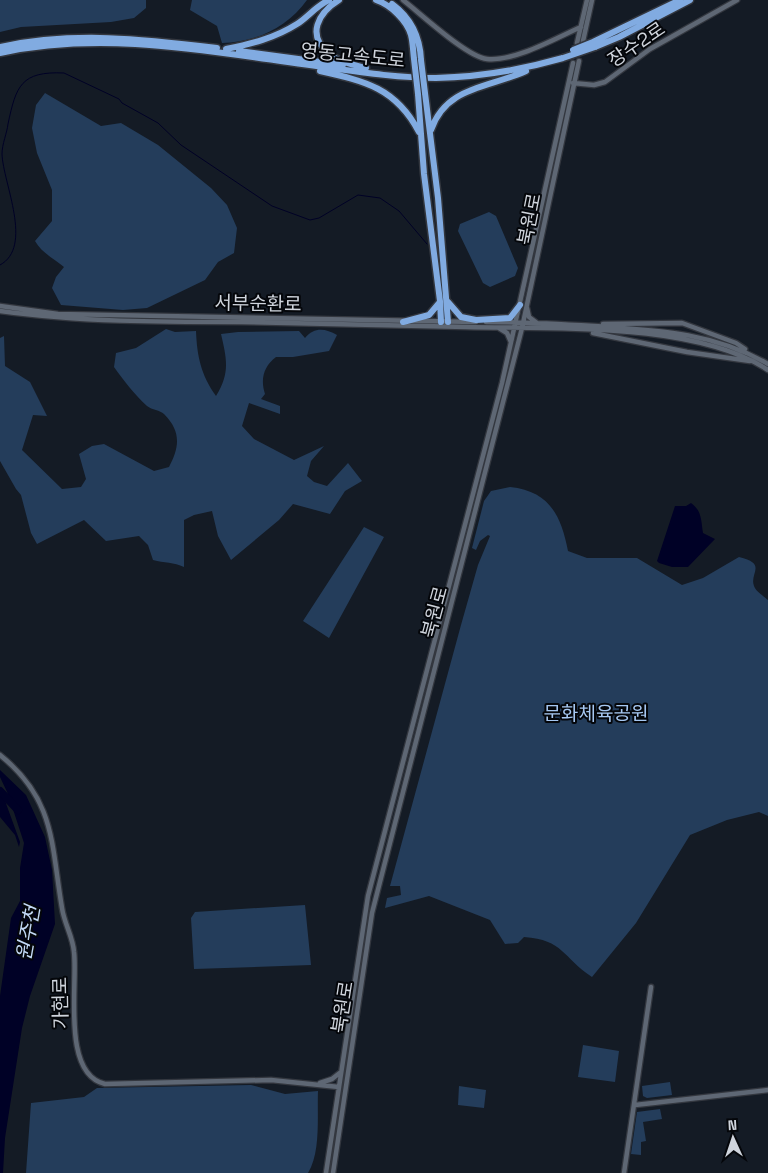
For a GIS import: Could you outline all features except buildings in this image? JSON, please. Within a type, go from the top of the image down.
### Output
[{"type":"highway","points":[[226,49],[258,42],[277,34],[297,24],[329,0]]},
{"type":"highway","points":[[339,0],[328,7],[319,17],[316,35],[320,44],[329,54],[339,60],[366,68]]},
{"type":"highway","points":[[376,0],[395,12],[405,23],[411,35],[417,60]]},
{"type":"highway","points":[[386,0],[410,20],[417,35],[417,60],[421,94],[421,136],[444,301],[461,317],[495,323],[510,318],[523,305]]},
{"type":"highway","name":"영동고속도로","points":[[594,45],[680,0]]},
{"type":"highway","name":"영동고속도로","points":[[0,52],[49,44],[127,43],[377,74],[434,78],[486,75],[538,65],[594,45],[690,0]]},
{"type":"highway","name":"영동고속도로","points":[[0,47],[62,38],[123,37],[366,68],[455,73],[519,66],[563,56]]},
{"type":"highway","points":[[300,64],[357,79],[380,89],[405,109],[421,136]]},
{"type":"highway","points":[[430,131],[440,110],[456,96],[510,78],[538,65]]},
{"type":"highway","points":[[421,94],[430,131],[444,301],[444,324]]},
{"type":"highway","points":[[403,322],[429,315],[444,301]]},
{"type":"street","points":[[404,0],[470,52],[486,59],[519,54],[583,28]]},
{"type":"street","points":[[580,42],[587,0]]},
{"type":"street","points":[[583,28],[592,0]]},
{"type":"street","name":"장수2로","points":[[571,83],[594,85],[605,82],[650,49],[737,0]]},
{"type":"street","name":"북원로","points":[[571,83],[579,61]]},
{"type":"street","name":"북원로","points":[[334,1173],[356,1008],[376,896],[490,442],[516,322],[523,305],[571,83],[573,63]]},
{"type":"street","points":[[523,305],[527,313],[537,323]]},
{"type":"street","name":"북원로","points":[[326,1173],[368,896],[490,442],[508,385],[522,328],[523,305]]},
{"type":"street","name":"서부순환로","points":[[0,306],[58,314],[346,323],[403,322],[444,324],[478,321]]},
{"type":"street","name":"서부순환로","points":[[0,311],[105,321],[444,324],[523,322],[564,327]]},
{"type":"street","points":[[495,323],[507,333],[511,343]]},
{"type":"street","name":"서부순환로","points":[[495,323],[515,328],[564,327]]},
{"type":"street","points":[[564,327],[682,323],[736,343],[768,370]]},
{"type":"street","points":[[564,327],[654,330],[708,338],[768,364]]},
{"type":"street","points":[[564,327],[759,361]]},
{"type":"street","points":[[518,344],[523,335],[535,329]]},
{"type":"street","points":[[502,383],[508,385]]},
{"type":"street","name":"가현로","points":[[0,755],[24,778],[37,795],[53,839],[62,907],[74,954],[74,1029],[88,1075],[93,1080],[105,1084],[271,1080],[346,1088]]},
{"type":"street","points":[[368,896],[376,896]]},
{"type":"street","points":[[624,1173],[651,987]]},
{"type":"street","points":[[350,1007],[356,1008]]},
{"type":"street","points":[[316,1084],[332,1079],[341,1072]]},
{"type":"street","points":[[635,1105],[766,1090]]},
{"type":"green space","points":[[0,0],[146,0],[146,8],[134,18],[111,22],[21,27],[0,32]]},
{"type":"green space","points":[[192,0],[307,0],[290,18],[270,32],[247,40],[222,43],[217,26],[190,10]]},
{"type":"green space","points":[[45,93],[101,126],[121,123],[158,145],[211,188],[227,205],[237,228],[234,253],[218,262],[205,280],[147,308],[123,310],[61,305],[52,288],[56,277],[64,267],[44,252],[35,241],[52,221],[52,190],[37,153],[32,128],[36,105]]},
{"type":"green space","points":[[489,212],[496,216],[518,268],[515,276],[490,287],[483,283],[458,231],[460,224]]},
{"type":"green space","points":[[166,329],[175,332],[196,331],[197,349],[201,365],[216,396],[224,380],[226,366],[221,334],[299,331],[305,338],[308,334],[320,330],[337,335],[329,351],[293,357],[276,357],[264,373],[265,394],[261,399],[280,406],[280,414],[249,403],[242,426],[254,439],[294,460],[324,446],[311,461],[307,476],[314,482],[327,486],[348,463],[362,481],[345,491],[330,514],[293,504],[279,520],[231,560],[218,536],[212,511],[194,515],[184,520],[184,567],[153,560],[148,545],[139,536],[106,541],[84,520],[37,544],[31,533],[21,495],[0,461],[0,338],[4,336],[5,366],[30,382],[47,416],[33,415],[22,450],[62,489],[81,487],[86,479],[79,454],[92,446],[104,444],[154,471],[169,467],[177,447],[174,427],[164,414],[149,407],[142,401],[114,367],[116,353],[136,348]]},
{"type":"green space","name":"문화체육공원","points":[[510,487],[523,489],[535,494],[551,507],[561,526],[568,551],[587,558],[637,558],[682,585],[703,578],[739,557],[753,563],[756,569],[753,581],[754,586],[768,600],[768,816],[759,812],[727,820],[690,835],[636,923],[592,977],[562,951],[547,942],[524,937],[518,943],[505,944],[490,920],[429,896],[385,908],[387,898],[401,895],[400,886],[390,886],[478,565],[490,536],[488,535],[480,541],[476,550],[472,548],[484,501],[491,491]]},
{"type":"green space","points":[[364,527],[384,537],[329,638],[303,621]]},
{"type":"green space","points":[[305,905],[311,965],[194,969],[191,918],[195,912]]},
{"type":"green space","points":[[583,1045],[619,1051],[615,1082],[578,1077]]},
{"type":"green space","points":[[670,1082],[672,1095],[647,1098],[643,1096],[642,1086]]},
{"type":"green space","points":[[251,1085],[285,1094],[318,1091],[317,1144],[308,1173],[26,1173],[31,1103],[84,1097],[97,1088]]},
{"type":"green space","points":[[459,1086],[486,1090],[484,1108],[458,1105]]},
{"type":"green space","points":[[660,1109],[662,1119],[643,1122],[646,1141],[641,1142],[641,1155],[631,1154],[637,1112]]},
{"type":"water","points":[[691,503],[699,513],[703,533],[715,539],[688,567],[672,567],[659,563],[657,561],[675,506],[686,506]]},
{"type":"water","points":[[0,770],[26,795],[45,837],[52,870],[55,924],[30,996],[22,1028],[5,1138],[3,1173],[0,1173],[0,996],[11,918],[20,901],[20,868],[24,843],[8,794],[0,777]]},
{"type":"water","points":[[0,787],[20,842],[19,847],[15,835],[0,817]]},
{"type":"waterway","points":[[0,265],[10,256],[15,244],[14,214],[2,154],[11,111],[18,91],[29,78],[50,73],[64,73],[119,99],[122,103],[158,123],[181,145],[272,206],[310,220],[319,218],[358,195],[380,198],[399,211],[427,244]]},
{"type":"waterway","name":"원주천","points":[[0,791],[18,810]]}]
